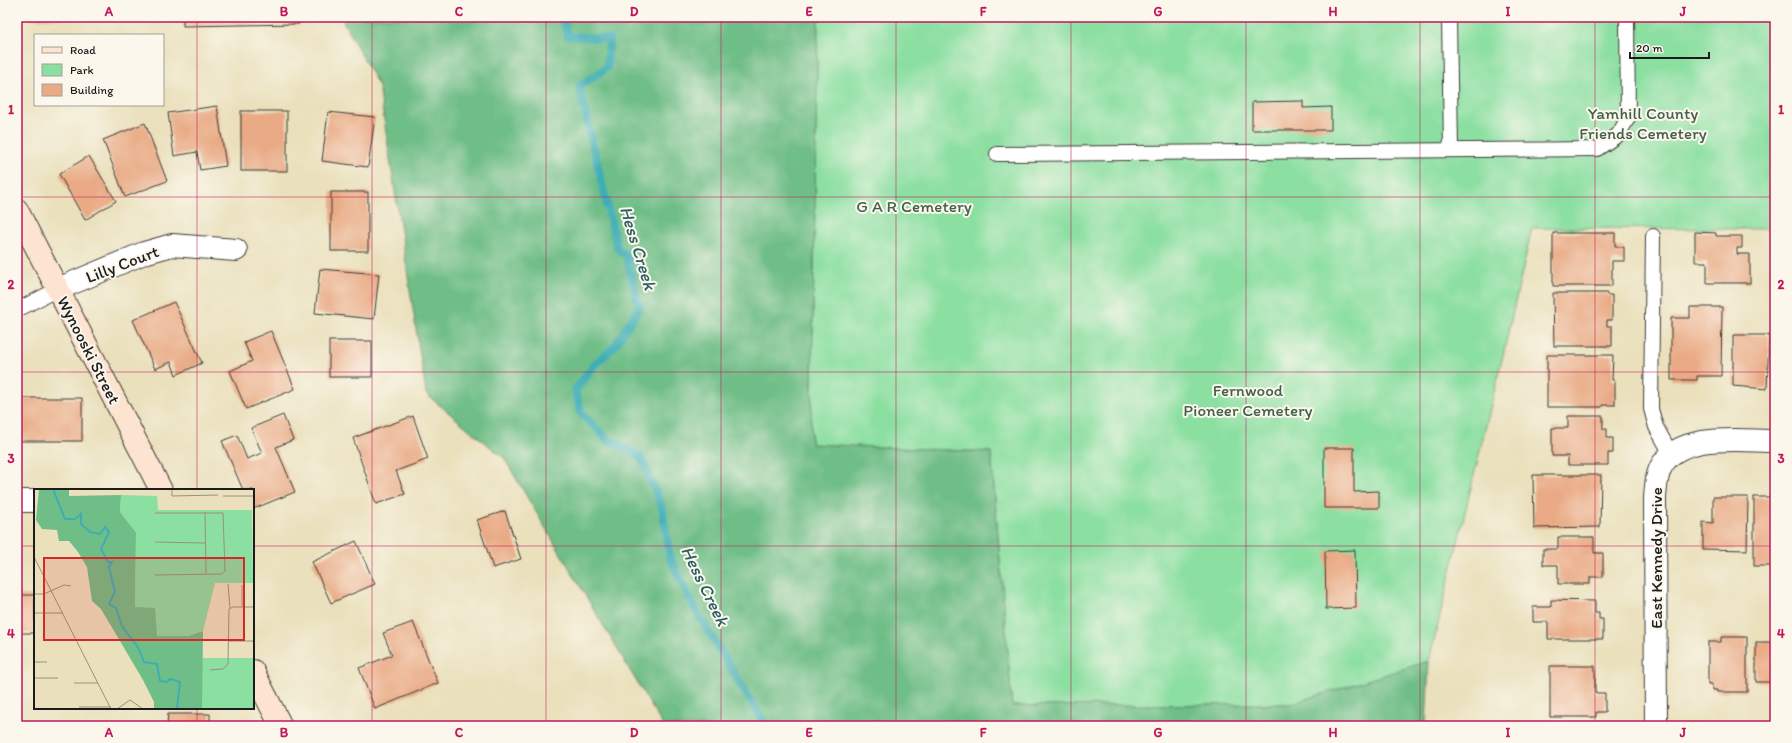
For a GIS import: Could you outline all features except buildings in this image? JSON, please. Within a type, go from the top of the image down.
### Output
[{"type":"main road","name":"Wynooski Street","points":[[17,210],[22,232],[58,289],[160,489]]},
{"type":"main road","points":[[254,673],[281,726]]},
{"type":"street","name":"Lilly Court","points":[[58,289],[144,253],[172,245],[236,250]]},
{"type":"street","name":"East Kennedy Drive","points":[[1656,726],[1655,498],[1657,480],[1662,466],[1671,454],[1681,447],[1694,442],[1775,441]]},
{"type":"street","points":[[17,501],[34,501]]},
{"type":"lane","points":[[1449,17],[1451,150]]},
{"type":"lane","points":[[997,154],[1597,149],[1618,135],[1628,118],[1627,17]]},
{"type":"lane","points":[[1653,236],[1651,409],[1656,427],[1671,454]]},
{"type":"lane","points":[[17,310],[58,289]]},
{"type":"green space","points":[[341,17],[818,17],[811,444],[991,452],[1012,706],[1290,704],[1429,661],[1426,726],[663,726],[504,458],[426,394],[379,87]]},
{"type":"green space","points":[[818,17],[1775,17],[1775,229],[1532,228],[1504,351],[1429,661],[1290,704],[1012,706],[991,452],[811,445]]},
{"type":"waterway","name":"Hess Creek","points":[[562,17],[568,36],[609,39],[607,68],[579,86],[617,247],[627,257],[639,308],[614,347],[596,363],[575,390],[581,413],[607,439],[640,456],[662,507],[670,558],[696,611],[766,726]]},
{"type":"park label","name":"Yamhill County Friends Cemetery","points":[[1643,123]]},
{"type":"park label","name":"G A R Cemetery","points":[[914,206]]},
{"type":"park label","name":"Fernwood Pioneer Cemetery","points":[[1248,400]]}]
